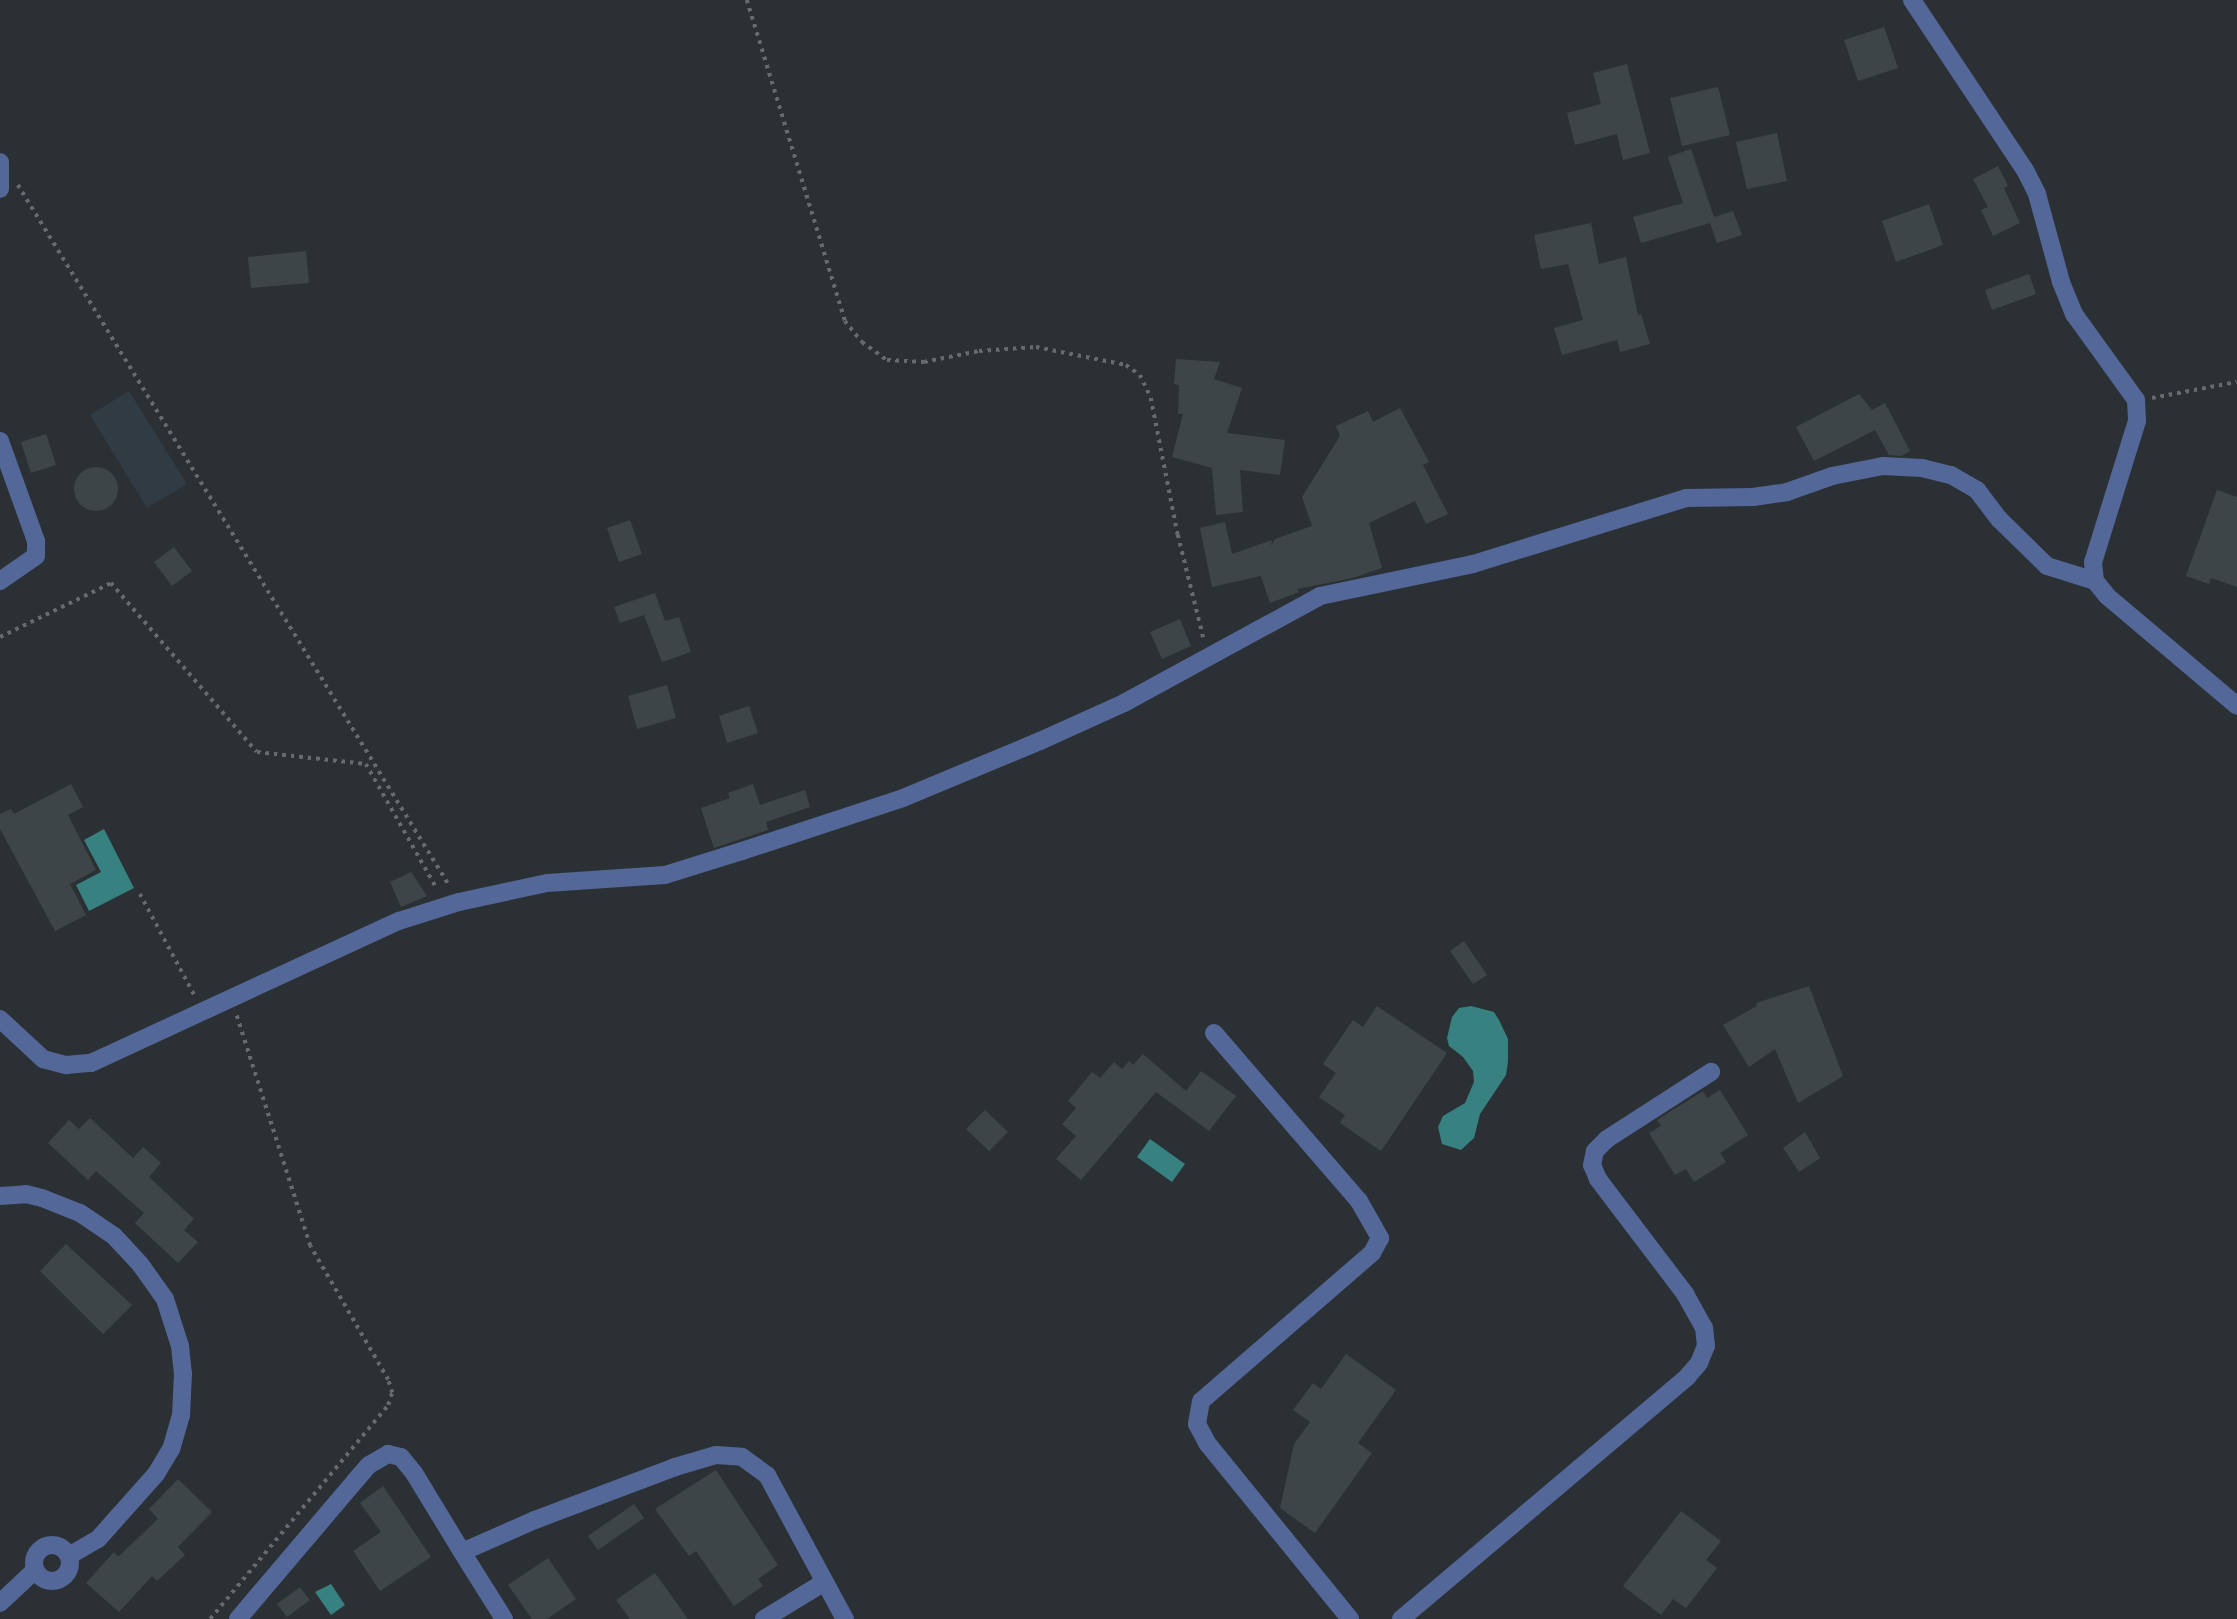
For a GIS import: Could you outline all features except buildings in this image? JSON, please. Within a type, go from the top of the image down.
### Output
[{"type":"street","points":[[1912,0],[2025,170],[2037,194],[2061,282],[2074,314],[2136,400],[2137,421],[2093,562],[2095,581],[2106,596],[2237,706]]},
{"type":"street","points":[[0,162],[7,184]]},
{"type":"street","points":[[0,441],[36,541],[36,556],[0,581]]},
{"type":"street","points":[[0,1019],[43,1059],[74,1066],[91,1063],[400,920],[453,904],[547,883],[665,875],[742,851],[903,798],[1028,746],[1124,703],[1320,596],[1473,564],[1686,498],[1753,497],[1787,492],[1832,476],[1883,466],[1922,468],[1951,474],[1977,491],[1999,519],[2047,566],[2095,581]]},
{"type":"street","points":[[1214,1033],[1359,1201],[1380,1238],[1372,1253],[1201,1401],[1197,1424],[1207,1443],[1350,1619]]},
{"type":"street","points":[[1401,1619],[1687,1377],[1699,1363],[1706,1346],[1704,1328],[1686,1294],[1598,1180],[1592,1165],[1595,1151],[1607,1139],[1712,1072]]},
{"type":"street","points":[[0,1196],[26,1194],[42,1198],[80,1213],[114,1236],[140,1264],[165,1299],[180,1346],[183,1373],[181,1415],[172,1450],[156,1474],[98,1539],[69,1556]]},
{"type":"street","points":[[238,1619],[369,1465],[388,1454],[401,1457],[407,1464],[504,1619]]},
{"type":"street","points":[[462,1552],[535,1520],[716,1455],[742,1457],[767,1475],[823,1583],[845,1619]]},
{"type":"street","points":[[0,1603],[35,1570],[36,1556],[46,1546],[59,1546],[69,1556],[69,1570],[59,1580],[45,1580],[35,1570]]},
{"type":"street","points":[[764,1619],[823,1583]]},
{"type":"path","points":[[747,0],[845,321],[862,342],[887,360],[924,362],[979,351],[1036,347],[1126,365],[1140,375],[1151,398],[1178,535],[1208,656]]},
{"type":"path","points":[[7,184],[453,904]]},
{"type":"path","points":[[2136,400],[2237,382]]},
{"type":"path","points":[[0,637],[111,583],[257,751],[366,764],[453,904]]},
{"type":"path","points":[[140,894],[199,1003]]},
{"type":"path","points":[[210,1619],[388,1405],[392,1393],[388,1380],[310,1246],[231,999]]},
{"type":"shaded area","points":[[129,391],[187,484],[147,508],[90,415]]},
{"type":"water","points":[[104,829],[134,888],[89,911],[76,885],[101,872],[84,840]]},
{"type":"water","points":[[1471,1006],[1494,1012],[1508,1039],[1508,1062],[1506,1075],[1480,1114],[1474,1138],[1461,1150],[1442,1144],[1438,1127],[1443,1116],[1465,1103],[1474,1082],[1473,1071],[1463,1057],[1449,1046],[1447,1038],[1452,1017],[1459,1008]]},
{"type":"water","points":[[1150,1139],[1185,1164],[1172,1182],[1137,1157]]},
{"type":"water","points":[[331,1584],[345,1605],[331,1615],[315,1592]]}]
